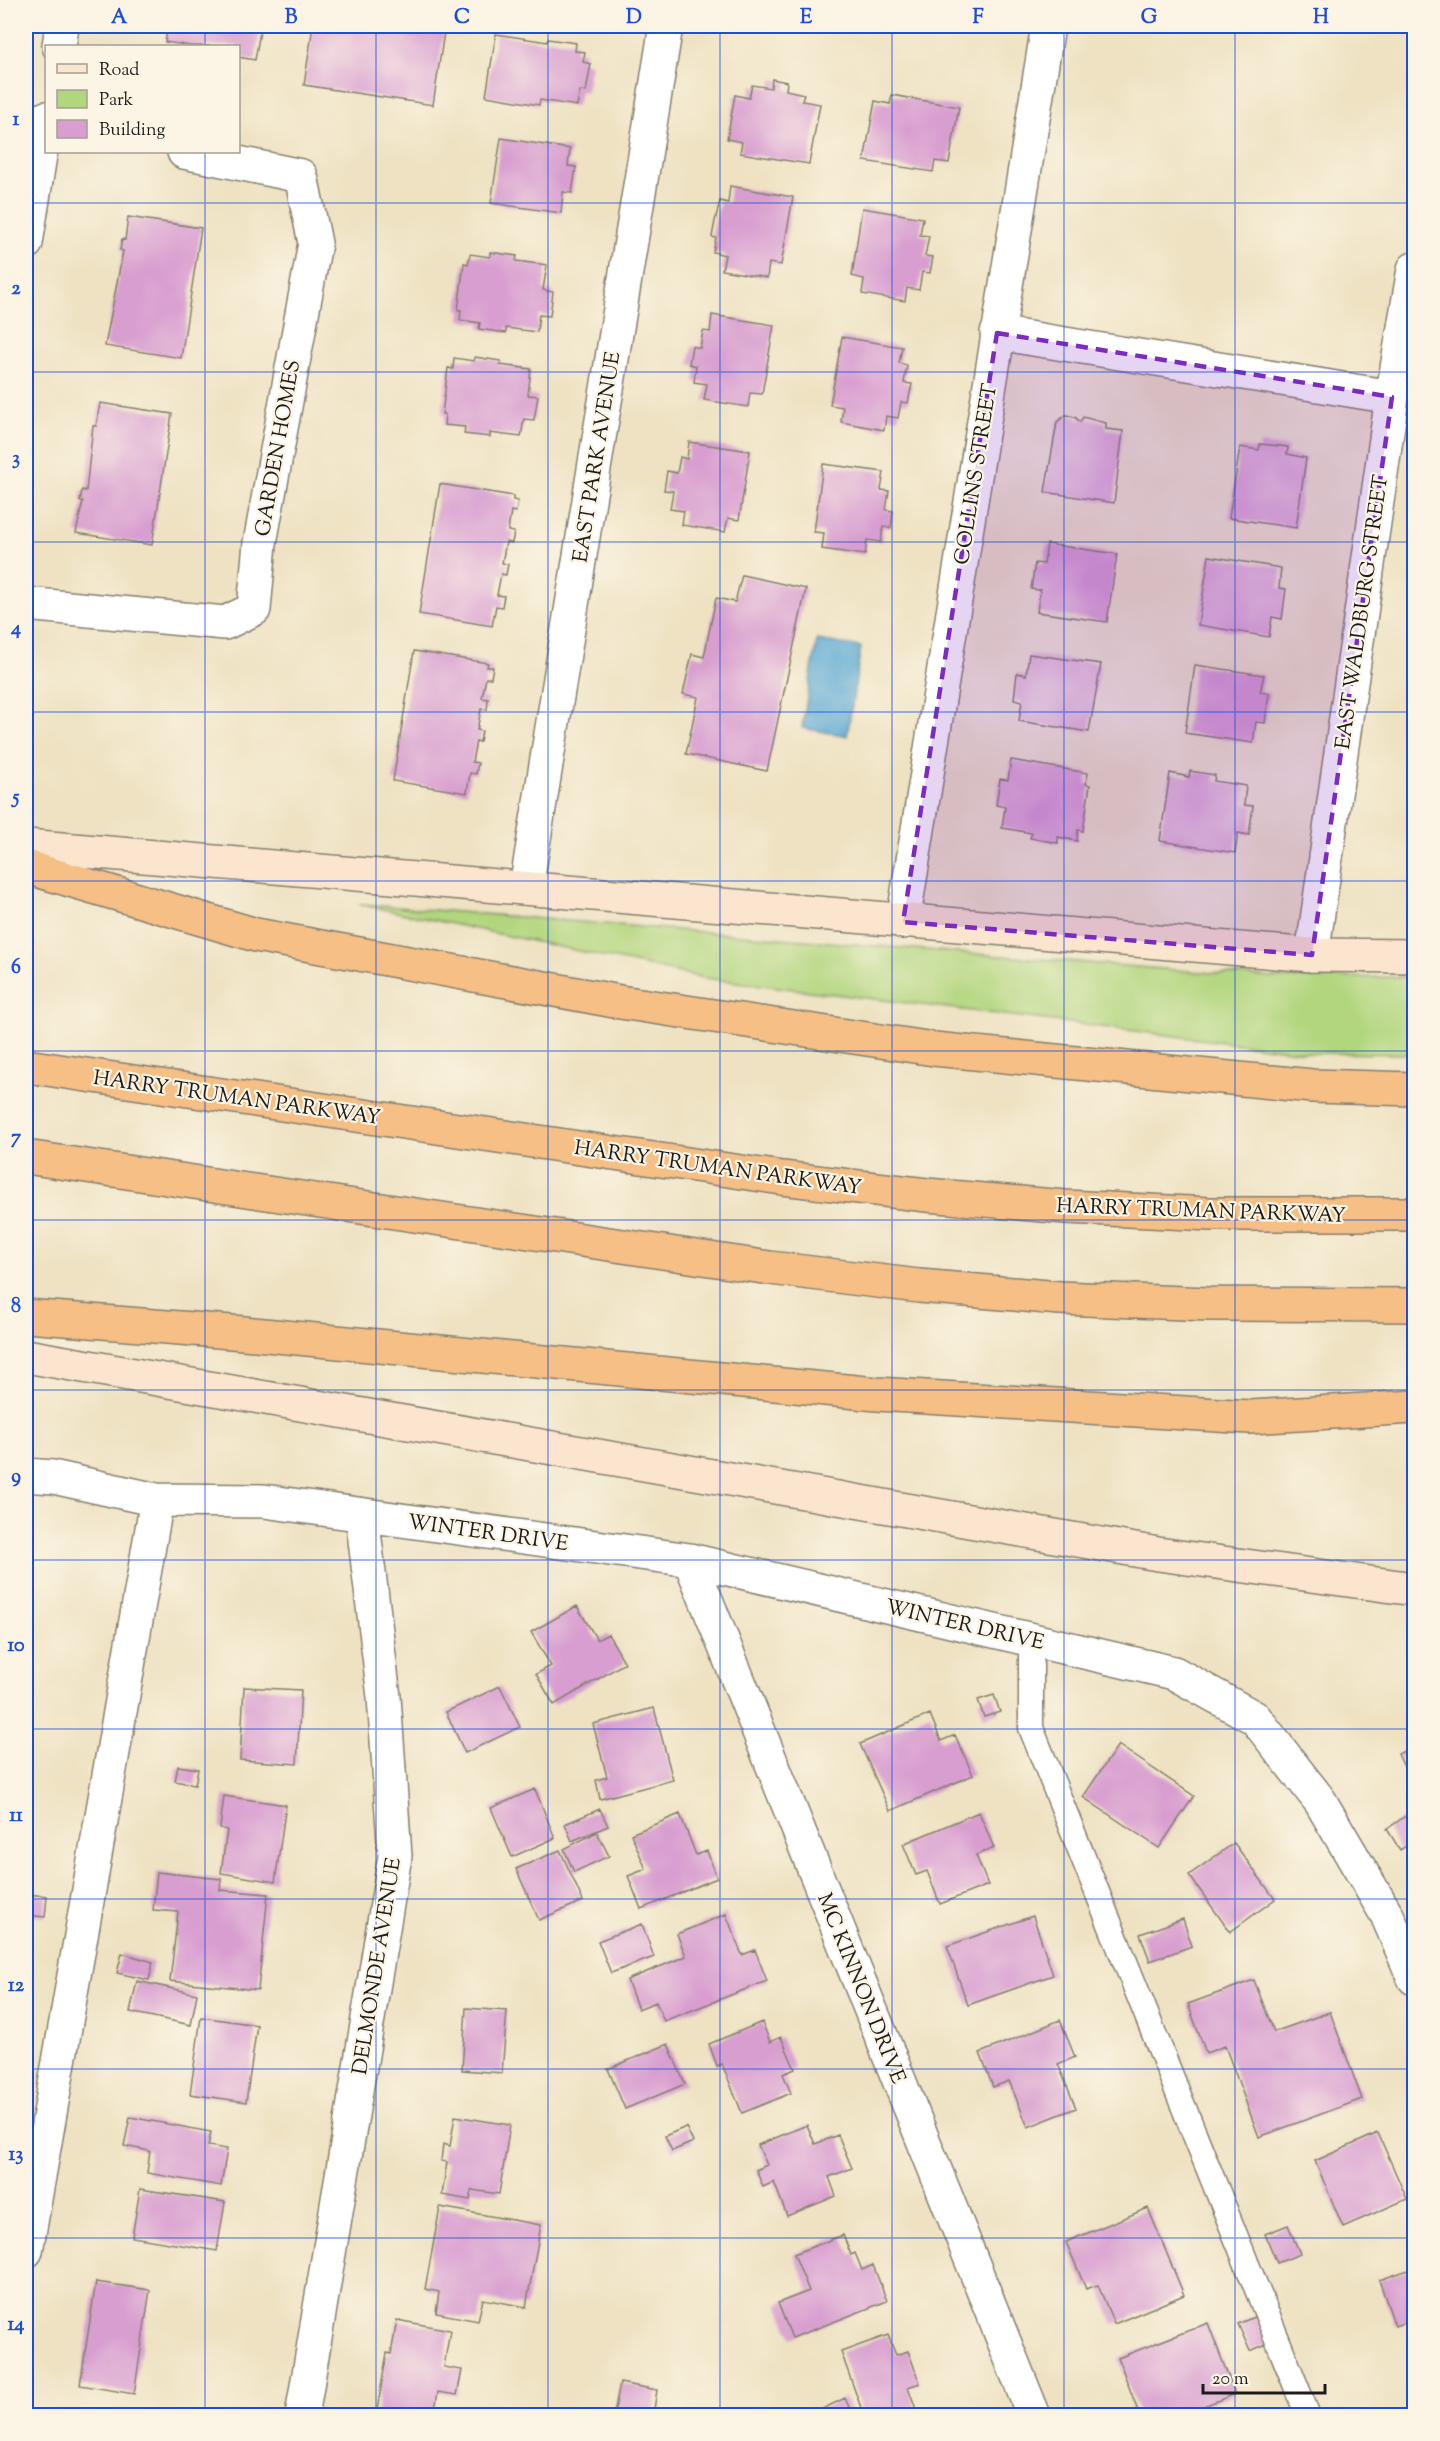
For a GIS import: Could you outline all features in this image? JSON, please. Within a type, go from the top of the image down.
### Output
[{"type":"highway","points":[[26,867],[256,935],[620,1002],[934,1049],[1312,1086],[1414,1089]]},
{"type":"highway","name":"HARRY TRUMAN PARKWAY","points":[[26,1066],[782,1178],[927,1196],[1066,1208],[1211,1214],[1414,1214]]},
{"type":"highway","points":[[26,1157],[758,1266],[919,1286],[1060,1298],[1209,1304],[1414,1305]]},
{"type":"highway","points":[[26,1316],[244,1333],[877,1394],[1250,1417],[1414,1407]]},
{"type":"main road","points":[[26,846],[1312,955],[1414,956]]},
{"type":"main road","points":[[26,1356],[1158,1554],[1414,1589]]},
{"type":"street","points":[[58,45],[62,26]]},
{"type":"street","name":"EAST PARK AVENUE","points":[[526,888],[666,26]]},
{"type":"street","name":"COLLINS STREET","points":[[903,922],[997,333],[1039,27]]},
{"type":"street","points":[[26,120],[45,123]]},
{"type":"street","points":[[26,243],[45,129]]},
{"type":"street","name":"GARDEN HOMES","points":[[26,604],[225,623],[254,609],[260,543],[315,243],[301,176],[189,153]]},
{"type":"street","name":"EAST WALDBURG STREET","points":[[1312,955],[1392,397],[1414,269]]},
{"type":"street","points":[[997,333],[1392,397]]},
{"type":"street","name":"WINTER DRIVE","points":[[26,1475],[53,1477],[157,1500],[264,1501],[690,1560],[1174,1673],[1255,1718],[1320,1801],[1387,1915],[1414,1978]]},
{"type":"street","points":[[26,2251],[157,1500]]},
{"type":"street","name":"DELMONDE AVENUE","points":[[302,2415],[395,1856],[384,1697],[362,1515]]},
{"type":"street","name":"MC KINNON DRIVE","points":[[690,1560],[1034,2415]]},
{"type":"lane","points":[[1031,1639],[1031,1728],[1308,2415]]},
{"type":"highlighted area","points":[[997,333],[1392,397],[1312,955],[903,922]]},
{"type":"green space","points":[[359,904],[1274,978],[1414,977],[1414,1054],[1313,1053],[704,978]]},
{"type":"water","points":[[817,640],[861,647],[847,736],[802,728]]},
{"type":"building","points":[[168,26],[261,26],[255,60],[240,57],[240,45],[184,45],[165,42]]},
{"type":"building","points":[[313,26],[423,26],[423,29],[444,32],[433,105],[304,85]]},
{"type":"building","points":[[496,34],[547,42],[548,39],[576,43],[575,51],[585,52],[583,62],[591,64],[586,92],[580,91],[577,106],[540,100],[539,105],[486,96]]},
{"type":"building","points":[[772,79],[787,82],[786,90],[804,94],[802,101],[820,104],[809,164],[740,153],[742,142],[727,139],[735,95],[749,98],[752,85],[771,88]]},
{"type":"building","points":[[892,95],[959,107],[949,163],[935,161],[933,172],[864,161],[875,101],[890,104]]},
{"type":"building","points":[[501,138],[570,149],[568,166],[576,167],[572,193],[563,192],[561,213],[491,203]]},
{"type":"building","points":[[730,186],[793,197],[781,265],[769,263],[767,278],[722,270],[725,255],[713,252],[716,238],[712,237],[720,201],[728,203]]},
{"type":"building","points":[[862,208],[923,218],[920,235],[929,236],[925,256],[933,257],[930,273],[922,272],[919,290],[907,288],[905,301],[862,294],[864,279],[852,276]]},
{"type":"building","points":[[128,217],[201,228],[181,358],[105,346],[123,251],[120,250],[122,239],[125,240]]},
{"type":"building","points":[[490,252],[517,256],[516,261],[547,265],[543,290],[553,292],[550,316],[539,315],[537,332],[506,328],[506,333],[479,329],[480,323],[460,320],[461,310],[458,310],[464,263],[468,264],[470,254],[490,257]]},
{"type":"building","points":[[712,315],[774,325],[762,394],[750,393],[748,407],[704,400],[707,384],[694,382],[696,366],[689,364],[692,346],[700,348],[703,331],[710,332]]},
{"type":"building","points":[[842,337],[902,347],[899,363],[907,365],[904,383],[912,384],[908,403],[901,402],[898,418],[886,416],[884,430],[841,422],[843,407],[830,405]]},
{"type":"building","points":[[475,357],[501,361],[500,365],[531,369],[528,395],[538,396],[534,420],[524,419],[521,437],[490,433],[490,437],[464,434],[465,427],[444,425],[445,414],[442,414],[448,368],[453,369],[454,358],[474,361]]},
{"type":"building","points":[[100,403],[172,414],[152,545],[76,533],[83,501],[80,501],[82,490],[86,491],[93,426],[96,426]]},
{"type":"building","points":[[1066,415],[1075,417],[1080,422],[1083,417],[1106,423],[1106,429],[1123,431],[1114,503],[1045,492],[1057,422]]},
{"type":"building","points":[[689,442],[750,451],[739,520],[728,518],[725,532],[682,525],[684,511],[670,509],[673,491],[664,490],[667,471],[677,473],[680,457],[687,459]]},
{"type":"building","points":[[1260,444],[1288,447],[1287,454],[1306,458],[1296,528],[1229,518],[1240,447],[1259,450]]},
{"type":"building","points":[[823,464],[884,472],[881,490],[889,491],[886,510],[893,511],[891,528],[883,527],[881,542],[867,540],[865,555],[822,549],[824,533],[814,532]]},
{"type":"building","points":[[440,484],[513,496],[513,500],[518,501],[516,512],[511,511],[508,531],[514,532],[512,543],[506,542],[502,563],[508,564],[506,575],[501,574],[497,595],[504,596],[502,607],[496,606],[492,626],[419,614]]},
{"type":"building","points":[[1047,544],[1117,554],[1107,622],[1037,612],[1040,590],[1031,589],[1035,563],[1044,564]]},
{"type":"building","points":[[1209,556],[1281,568],[1279,588],[1286,589],[1282,619],[1272,617],[1269,637],[1198,625]]},
{"type":"building","points":[[742,575],[806,589],[767,771],[686,754],[698,697],[683,694],[692,654],[704,657],[716,598],[735,602]]},
{"type":"building","points":[[414,651],[488,663],[487,667],[493,667],[491,678],[486,678],[482,698],[488,699],[487,710],[481,709],[477,730],[482,731],[480,742],[476,741],[472,762],[478,763],[476,774],[470,773],[467,793],[393,781]]},
{"type":"building","points":[[1029,654],[1101,664],[1089,732],[1019,721],[1022,701],[1014,699],[1017,673],[1026,675]]},
{"type":"building","points":[[1195,665],[1264,675],[1260,692],[1269,693],[1265,723],[1256,722],[1253,743],[1185,733]]},
{"type":"building","points":[[1011,760],[1088,773],[1086,784],[1090,785],[1083,831],[1078,830],[1077,841],[1058,837],[1058,843],[1030,838],[1032,833],[1002,828],[1005,807],[996,805],[1000,779],[1008,780]]},
{"type":"building","points":[[1190,771],[1215,775],[1214,781],[1246,786],[1244,805],[1253,806],[1249,835],[1238,833],[1235,853],[1160,841],[1170,773],[1189,777]]},
{"type":"building","points":[[577,1606],[597,1640],[608,1634],[625,1663],[554,1705],[536,1674],[551,1666],[531,1632]]},
{"type":"building","points":[[500,1686],[520,1727],[465,1753],[446,1712]]},
{"type":"building","points":[[244,1687],[301,1690],[297,1764],[240,1760]]},
{"type":"building","points":[[994,1695],[1000,1712],[984,1717],[978,1700]]},
{"type":"building","points":[[654,1708],[673,1780],[600,1799],[596,1780],[607,1777],[593,1724]]},
{"type":"building","points":[[930,1714],[941,1741],[955,1735],[973,1775],[890,1811],[860,1744]]},
{"type":"building","points":[[1118,1745],[1194,1796],[1159,1848],[1083,1797]]},
{"type":"building","points":[[1414,1746],[1414,1788],[1398,1754]]},
{"type":"building","points":[[178,1766],[198,1769],[195,1785],[175,1781]]},
{"type":"building","points":[[535,1789],[555,1838],[512,1857],[491,1808]]},
{"type":"building","points":[[224,1796],[286,1805],[275,1882],[221,1873],[227,1830],[220,1828]]},
{"type":"building","points":[[600,1809],[608,1826],[572,1841],[565,1824]]},
{"type":"building","points":[[1414,1810],[1414,1841],[1400,1850],[1387,1829]]},
{"type":"building","points":[[979,1812],[994,1848],[976,1855],[988,1885],[940,1904],[927,1871],[916,1875],[903,1844]]},
{"type":"building","points":[[680,1814],[696,1855],[707,1851],[717,1878],[641,1909],[628,1876],[646,1869],[631,1834]]},
{"type":"building","points":[[597,1832],[609,1856],[574,1872],[564,1849]]},
{"type":"building","points":[[1234,1843],[1275,1899],[1230,1932],[1189,1875]]},
{"type":"building","points":[[560,1850],[583,1901],[539,1920],[516,1869]]},
{"type":"building","points":[[157,1872],[221,1879],[220,1890],[268,1894],[258,1990],[170,1981],[178,1912],[153,1910]]},
{"type":"building","points":[[26,1894],[47,1896],[45,1917],[26,1915]]},
{"type":"building","points":[[726,1914],[742,1955],[755,1950],[767,1981],[664,2021],[656,2002],[638,2009],[627,1980],[686,1956],[677,1934]]},
{"type":"building","points":[[1033,1916],[1053,1975],[968,2005],[947,1946]]},
{"type":"building","points":[[1183,1919],[1192,1946],[1150,1961],[1140,1934]]},
{"type":"building","points":[[642,1924],[654,1957],[611,1973],[598,1941]]},
{"type":"building","points":[[122,1953],[153,1962],[149,1980],[117,1973]]},
{"type":"building","points":[[1254,1980],[1274,2032],[1330,2012],[1362,2099],[1259,2137],[1225,2046],[1206,2053],[1188,2004]]},
{"type":"building","points":[[137,1981],[197,1994],[191,2025],[130,2012]]},
{"type":"building","points":[[466,2008],[507,2011],[502,2073],[462,2070]]},
{"type":"building","points":[[201,2017],[257,2025],[246,2102],[190,2094]]},
{"type":"building","points":[[1060,2020],[1075,2057],[1058,2064],[1076,2108],[1028,2127],[1009,2081],[993,2087],[980,2053]]},
{"type":"building","points":[[762,2022],[770,2042],[781,2037],[795,2069],[783,2074],[791,2093],[742,2113],[722,2064],[717,2066],[709,2044]]},
{"type":"building","points":[[668,2044],[685,2084],[625,2109],[608,2069]]},
{"type":"building","points":[[455,2116],[510,2125],[499,2194],[472,2190],[470,2200],[442,2195],[447,2162],[441,2161],[443,2144],[450,2146]]},
{"type":"building","points":[[130,2117],[211,2132],[208,2146],[227,2149],[221,2186],[147,2173],[150,2151],[124,2146]]},
{"type":"building","points":[[807,2125],[815,2144],[838,2135],[852,2168],[829,2177],[836,2196],[787,2216],[774,2182],[763,2187],[756,2170],[767,2165],[758,2145]]},
{"type":"building","points":[[686,2127],[693,2142],[672,2151],[665,2136]]},
{"type":"building","points":[[1378,2133],[1407,2199],[1343,2227],[1315,2161]]},
{"type":"building","points":[[140,2189],[225,2202],[217,2251],[132,2237]]},
{"type":"building","points":[[440,2207],[541,2225],[526,2307],[483,2299],[478,2321],[436,2313],[439,2292],[425,2289]]},
{"type":"building","points":[[1148,2208],[1184,2295],[1114,2324],[1098,2285],[1086,2289],[1066,2242]]},
{"type":"building","points":[[1288,2225],[1300,2254],[1277,2263],[1265,2234]]},
{"type":"building","points":[[843,2235],[851,2255],[855,2253],[862,2270],[873,2265],[887,2301],[792,2338],[778,2303],[809,2291],[794,2254]]},
{"type":"building","points":[[1414,2268],[1414,2319],[1395,2326],[1379,2280]]},
{"type":"building","points":[[96,2282],[150,2290],[134,2394],[80,2385]]},
{"type":"building","points":[[1256,2316],[1267,2344],[1250,2351],[1238,2324]]},
{"type":"building","points":[[397,2320],[450,2330],[444,2367],[462,2370],[457,2395],[438,2392],[434,2416],[376,2416],[387,2353],[391,2354]]},
{"type":"building","points":[[1208,2323],[1235,2394],[1178,2416],[1140,2416],[1118,2358]]},
{"type":"building","points":[[888,2335],[896,2355],[908,2351],[920,2383],[908,2387],[916,2409],[899,2416],[864,2416],[841,2352]]},
{"type":"building","points":[[620,2383],[657,2390],[653,2416],[614,2414]]},
{"type":"building","points":[[845,2398],[853,2416],[808,2416]]}]
